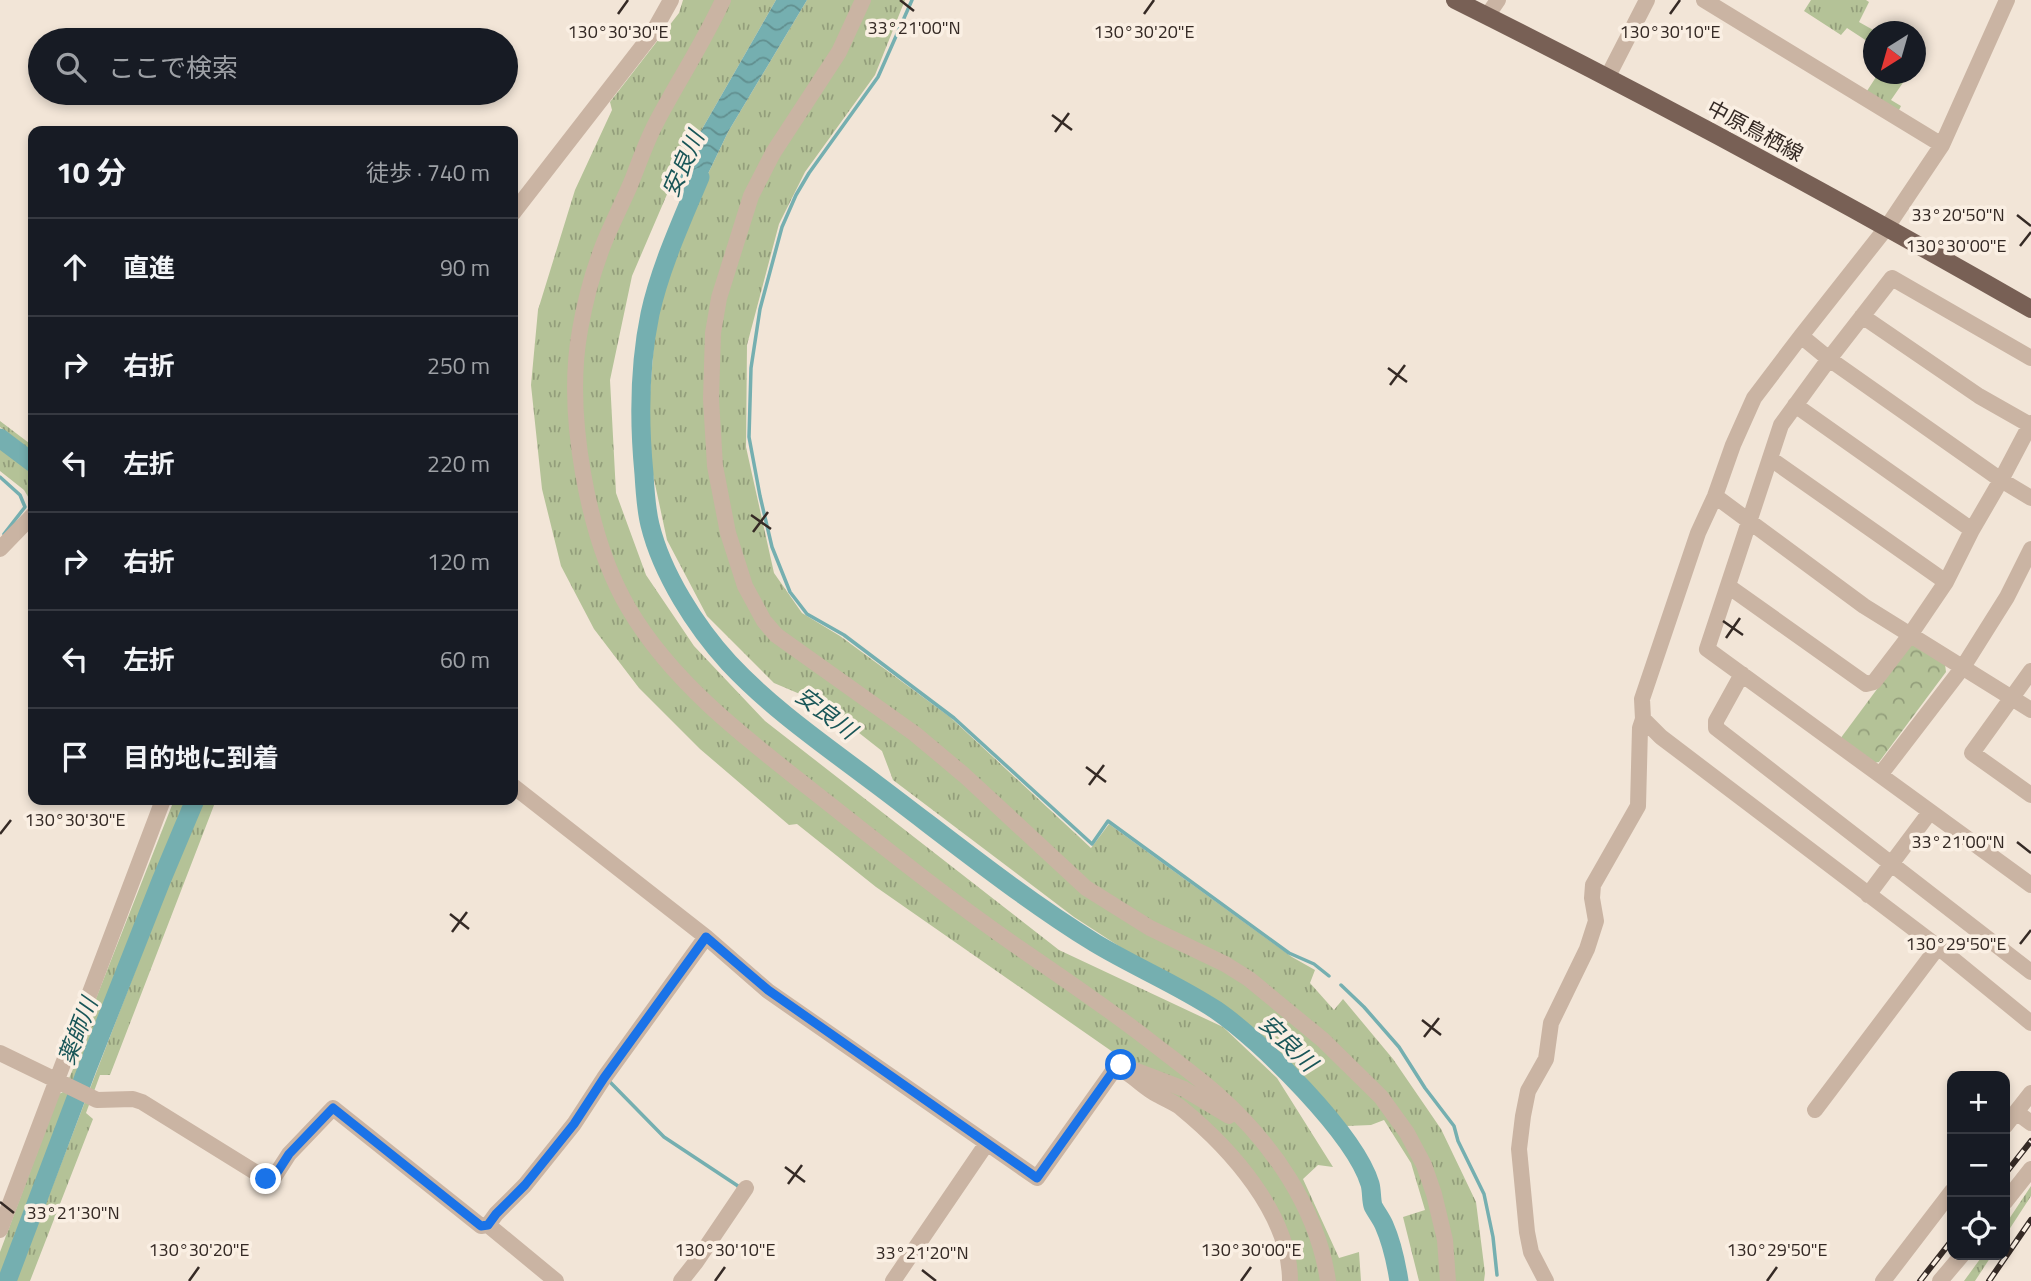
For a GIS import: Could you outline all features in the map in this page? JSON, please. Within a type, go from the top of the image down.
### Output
[{"type":"main road","name":"中原鳥栖線","points":[[1455,0],[1887,227],[2031,309]]},
{"type":"street","points":[[518,207],[652,34],[671,0]]},
{"type":"street","points":[[723,0],[654,127],[615,217],[593,274],[579,334],[575,373],[580,449],[590,507],[612,577],[631,613],[664,656],[698,694],[751,741],[918,873],[1012,943],[1122,1019],[1218,1095],[1276,1159],[1297,1192],[1313,1223],[1325,1260],[1328,1281]]},
{"type":"street","points":[[863,0],[839,52],[773,153],[751,196],[719,298],[711,362],[715,466],[728,533],[745,586],[764,621],[776,635],[915,734],[964,775],[1086,888],[1150,929],[1225,964],[1249,979],[1323,1040],[1381,1097],[1407,1133],[1424,1165],[1445,1240],[1448,1281]]},
{"type":"street","points":[[1487,16],[1498,0]]},
{"type":"street","points":[[1607,78],[1647,0]]},
{"type":"street","points":[[1703,0],[1942,145]]},
{"type":"street","points":[[1546,1281],[1531,1252],[1519,1149],[1528,1091],[1546,1059],[1551,1023],[1587,949],[1596,921],[1593,885],[1637,806],[1642,699],[1698,533],[1754,398],[1887,227],[1942,145],[2007,0]]},
{"type":"street","points":[[2031,358],[1892,278],[1781,425],[1707,649],[2031,885]]},
{"type":"street","points":[[1728,586],[1866,684],[1874,682],[1946,582],[2030,424],[1979,397],[1862,316]]},
{"type":"street","points":[[1801,336],[1829,359],[2001,480],[2031,498]]},
{"type":"street","points":[[1796,405],[1972,530]]},
{"type":"street","points":[[1771,459],[1946,582]]},
{"type":"street","points":[[1715,496],[1864,606],[2031,710]]},
{"type":"street","points":[[0,549],[28,520]]},
{"type":"street","points":[[1880,775],[1963,667],[2007,597],[2031,549]]},
{"type":"street","points":[[2031,671],[1972,753],[2031,795]]},
{"type":"street","points":[[1742,674],[1716,721],[1716,727],[2031,972]]},
{"type":"street","points":[[1643,719],[1661,737],[1938,947],[2031,1023]]},
{"type":"street","points":[[518,790],[703,942],[1037,1178],[1116,1067],[1121,1065],[1184,1088],[1249,1128]]},
{"type":"street","points":[[0,1230],[161,805]]},
{"type":"street","points":[[1868,895],[1930,812]]},
{"type":"street","points":[[0,1053],[97,1100],[133,1099],[142,1102],[271,1182],[289,1154],[333,1108],[481,1226],[488,1225],[525,1185],[574,1124],[604,1078],[703,942]]},
{"type":"street","points":[[1815,1110],[1938,947]]},
{"type":"street","points":[[1116,1067],[1157,1095],[1182,1108],[1240,1166],[1259,1191],[1284,1242],[1290,1281]]},
{"type":"street","points":[[2010,1120],[2031,1093]]},
{"type":"street","points":[[2016,1112],[2031,1123]]},
{"type":"street","points":[[895,1280],[987,1143]]},
{"type":"street","points":[[2009,1197],[2031,1169]]},
{"type":"street","points":[[681,1281],[746,1188]]},
{"type":"street","points":[[1883,1281],[1947,1197]]},
{"type":"street","points":[[488,1225],[556,1281]]},
{"type":"street","points":[[1940,1281],[1958,1260]]},
{"type":"green space","points":[[683,0],[776,0],[674,178],[632,276],[610,380],[616,493],[646,575],[694,646],[765,721],[1059,950],[1223,1027],[1277,1078],[1333,1167],[1318,1165],[1303,1179],[1339,1258],[1359,1252],[1361,1281],[1296,1281],[1246,1166],[1147,1085],[1120,1057],[876,887],[797,824],[789,825],[700,749],[639,688],[594,629],[561,566],[542,489],[531,385],[538,310],[575,190],[612,110],[610,102],[679,13]]},
{"type":"green space","points":[[807,0],[905,0],[875,75],[805,172],[779,224],[747,345],[746,447],[774,573],[802,613],[840,636],[950,717],[1091,848],[1109,824],[1292,957],[1315,970],[1310,983],[1334,1010],[1343,999],[1393,1059],[1441,1129],[1476,1202],[1484,1281],[1419,1281],[1403,1217],[1425,1210],[1411,1163],[1384,1120],[1371,1125],[1347,1126],[1265,1039],[1212,997],[1131,954],[1074,917],[893,780],[882,751],[821,703],[774,683],[707,616],[667,540],[646,442],[657,306],[693,205],[728,132]]},
{"type":"green space","points":[[1811,0],[1869,2],[1859,22],[1863,24],[1863,38],[1847,28],[1841,35],[1804,11]]},
{"type":"green space","points":[[1872,84],[1902,84],[1891,100],[1901,106],[1897,114],[1865,94]]},
{"type":"green space","points":[[0,421],[28,442],[28,448],[0,427]]},
{"type":"green space","points":[[0,448],[28,469],[28,497],[24,490],[0,471]]},
{"type":"green space","points":[[1915,645],[1945,664],[1946,672],[1879,762],[1873,763],[1840,739],[1909,646]]},
{"type":"green space","points":[[172,805],[183,805],[0,1278],[0,1252],[59,1094],[63,1092],[77,1060],[75,1052]]},
{"type":"green space","points":[[199,805],[214,805],[110,1075],[100,1075],[86,1113],[93,1119],[30,1281],[16,1281]]},
{"type":"green space","points":[[2031,1186],[2031,1196],[2010,1228],[2010,1218]]},
{"type":"green space","points":[[1979,1260],[1989,1260],[1975,1281],[1964,1281]]},
{"type":"water","points":[[776,0],[807,0],[728,132],[693,205],[674,178]]},
{"type":"waterway","points":[[912,0],[878,77],[796,195],[782,227],[760,309],[751,368],[749,437],[772,547],[790,592],[807,614],[844,635],[954,718],[1092,844],[1108,821],[1289,953],[1314,964],[1329,976]]},
{"type":"waterway","name":"安良川","points":[[700,177],[672,244],[654,297],[646,334],[641,394],[642,454],[650,525],[655,544],[682,599],[704,633],[729,663],[800,727],[1067,925],[1110,952],[1202,1001],[1257,1043],[1326,1115],[1361,1163],[1370,1184],[1373,1206],[1389,1239],[1399,1281]]},
{"type":"waterway","name":"薬師川","points":[[0,438],[28,459]]},
{"type":"waterway","points":[[0,477],[20,495],[25,507],[4,534]]},
{"type":"waterway","name":"薬師川","points":[[7,1281],[87,1069],[193,805]]},
{"type":"waterway","points":[[1341,985],[1399,1047],[1454,1126],[1458,1141],[1484,1194],[1497,1275]]},
{"type":"waterway","points":[[610,1082],[664,1137],[738,1186],[739,1190]]},
{"type":"railway","points":[[2010,1168],[2031,1141]]},
{"type":"railway","points":[[1989,1281],[2031,1220]]},
{"type":"railway","points":[[1920,1281],[1947,1246]]},
{"type":"route","points":[[266,1179],[271,1182],[289,1154],[333,1108],[481,1226],[488,1225],[525,1185],[574,1124],[706,937],[768,990],[1037,1178],[1116,1067],[1121,1065]]}]
